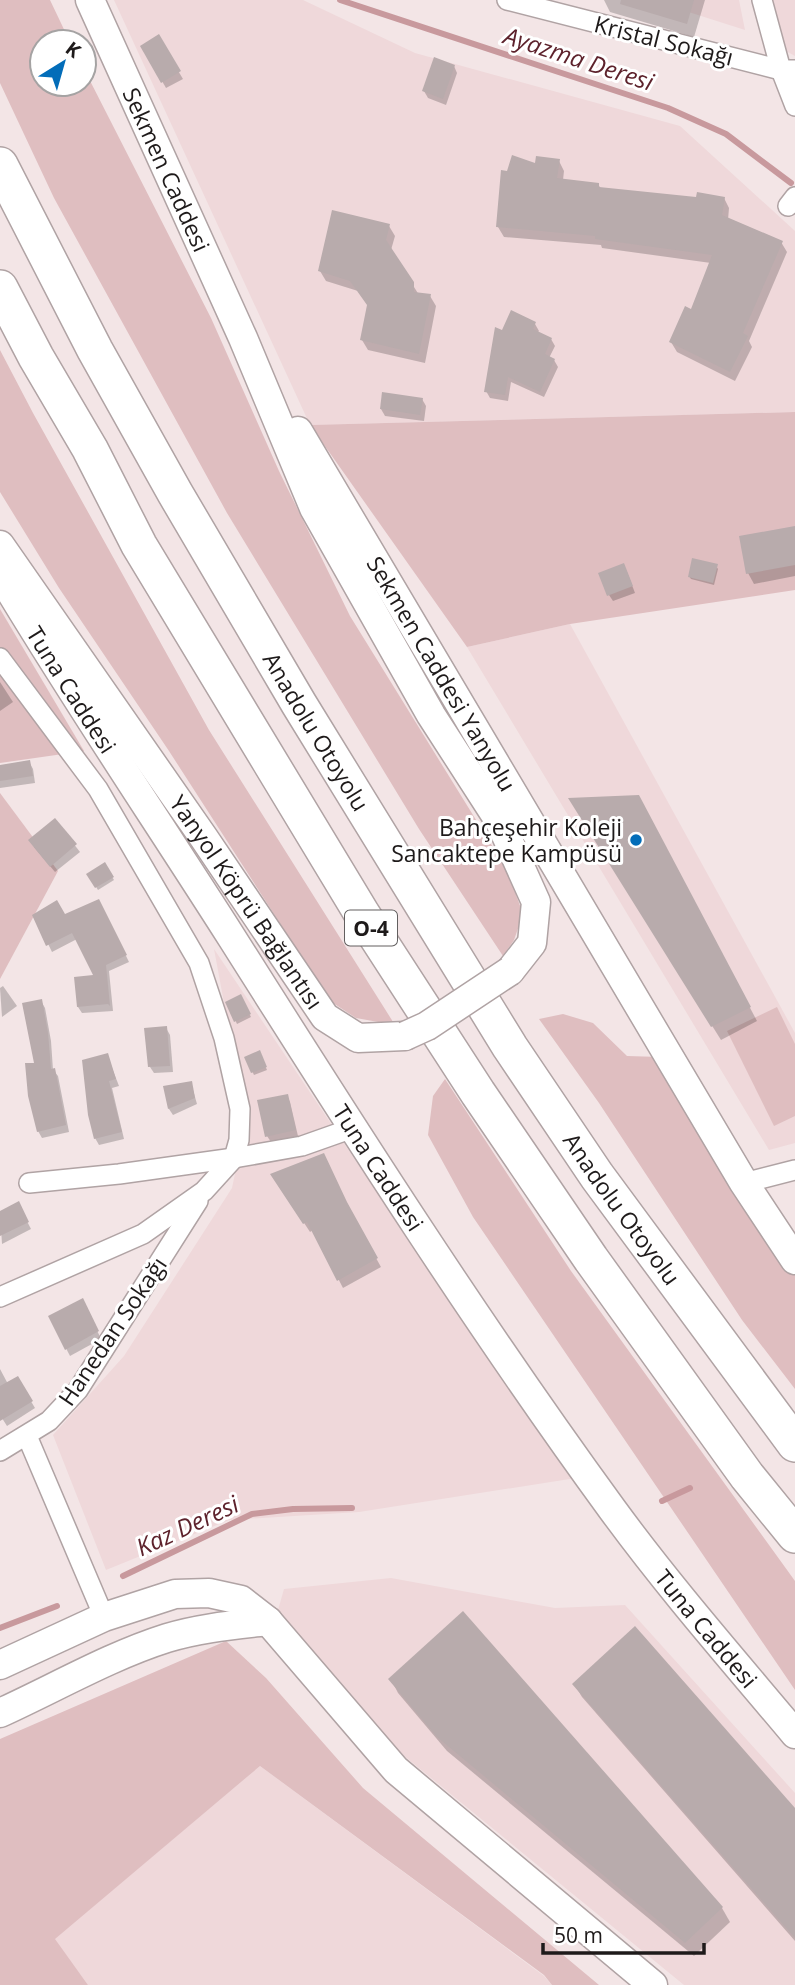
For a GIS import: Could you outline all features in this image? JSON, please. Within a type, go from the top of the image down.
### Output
[{"type":"highway","name":"Anadolu Otoyolu","points":[[0,166],[95,350],[175,493],[320,738],[510,1047],[597,1176],[795,1444]]},
{"type":"highway","name":"O-4","points":[[0,288],[36,357],[90,449],[139,545],[362,914],[478,1093],[591,1259],[747,1476],[795,1535]]},
{"type":"main road","name":"Sekmen Caddesi","points":[[90,0],[243,338]]},
{"type":"main road","name":"Yanyol Köprü Bağlantısı","points":[[0,545],[325,1017],[358,1038],[405,1036],[427,1026],[510,971],[532,943],[536,902],[500,822],[431,715],[314,508],[243,338]]},
{"type":"main road","name":"Sekmen Caddesi Yanyolu","points":[[243,338],[744,1183],[795,1260]]},
{"type":"main road","name":"Tuna Caddesi","points":[[0,574],[49,657],[136,786],[353,1128],[474,1312],[612,1509],[684,1602],[795,1734]]},
{"type":"main road","points":[[0,1665],[104,1617],[175,1594],[209,1593],[241,1600],[268,1621],[396,1770],[653,1985]]},
{"type":"main road","points":[[0,1713],[167,1638],[268,1621]]},
{"type":"street","name":"Kristal Sokağı","points":[[507,0],[788,70]]},
{"type":"street","points":[[762,0],[788,70],[795,106]]},
{"type":"street","points":[[0,658],[98,789],[199,963],[224,1038],[240,1109],[239,1140],[234,1158],[204,1191],[143,1234],[0,1297]]},
{"type":"street","points":[[29,1183],[234,1158],[302,1146],[353,1128]]},
{"type":"street","points":[[744,1183],[795,1170]]},
{"type":"street","name":"Hanedan Sokağı","points":[[0,1451],[49,1421],[78,1390],[204,1191]]},
{"type":"street","points":[[27,1436],[104,1617]]},
{"type":"shaded area","points":[[0,0],[50,0],[63,28],[28,28],[28,98],[98,96],[211,318],[279,471],[350,616],[507,870],[523,914],[514,940],[503,956],[419,829],[227,513],[54,198],[0,83]]},
{"type":"shaded area","points":[[114,0],[303,0],[415,53],[680,126],[795,231],[795,412],[310,425]]},
{"type":"shaded area","points":[[651,0],[739,0],[745,30]]},
{"type":"shaded area","points":[[773,0],[795,0],[795,56],[786,51]]},
{"type":"shaded area","points":[[0,350],[209,730],[395,1025],[356,1018],[330,1001],[169,751],[59,588],[0,492]]},
{"type":"shaded area","points":[[795,412],[795,590],[570,624],[467,647],[310,425]]},
{"type":"shaded area","points":[[0,609],[84,751],[0,763]]},
{"type":"shaded area","name":"Bahçeşehir Koleji Sancaktepe Kampüsü","points":[[570,624],[795,1033],[795,1143],[769,1150],[467,647]]},
{"type":"shaded area","points":[[0,793],[58,871],[0,979]]},
{"type":"shaded area","points":[[214,949],[356,1161],[576,1478],[359,1512],[229,1520],[106,1570],[53,1435],[124,1356],[232,1188],[246,1121]]},
{"type":"shaded area","points":[[777,1007],[795,1044],[795,1116],[774,1126],[727,1031]]},
{"type":"shaded area","points":[[563,1014],[593,1023],[627,1056],[660,1057],[795,1265],[795,1389],[742,1320],[599,1103],[539,1019]]},
{"type":"shaded area","points":[[445,1079],[571,1271],[795,1581],[795,1690],[473,1217],[428,1135],[433,1096]]},
{"type":"shaded area","points":[[391,1578],[555,1608],[625,1605],[795,1793],[795,1985],[684,1985],[381,1737],[278,1610],[284,1589]]},
{"type":"shaded area","points":[[226,1641],[266,1678],[363,1788],[599,1985],[552,1985],[544,1975],[260,1766],[55,1939],[88,1985],[0,1985],[0,1739]]},
{"type":"shaded area","points":[[260,1766],[544,1976],[552,1985],[88,1985],[54,1939]]},
{"type":"building","points":[[621,0],[694,0],[687,24],[620,4]]},
{"type":"building","points":[[159,34],[181,71],[161,83],[140,46]]},
{"type":"building","points":[[434,57],[455,65],[443,99],[422,91]]},
{"type":"building","points":[[512,155],[535,163],[536,156],[560,159],[557,178],[599,183],[599,187],[696,197],[697,192],[725,197],[722,215],[783,241],[743,333],[748,336],[730,372],[669,342],[685,306],[691,309],[712,255],[595,239],[595,236],[496,227],[501,170],[507,171]]},
{"type":"building","points":[[332,210],[390,224],[386,240],[414,282],[414,292],[431,294],[419,354],[360,340],[367,305],[350,281],[318,271]]},
{"type":"building","points":[[511,310],[536,322],[533,329],[552,338],[545,354],[555,359],[540,392],[508,377],[505,395],[484,392],[495,327],[502,330]]},
{"type":"building","points":[[382,392],[423,398],[420,415],[380,409]]},
{"type":"building","points":[[795,526],[795,565],[746,574],[739,536]]},
{"type":"building","points":[[692,558],[718,564],[713,583],[688,577]]},
{"type":"building","points":[[624,563],[633,586],[607,596],[598,573]]},
{"type":"building","points":[[30,760],[33,776],[0,781],[0,765]]},
{"type":"building","points":[[639,795],[751,1007],[711,1027],[568,798]]},
{"type":"building","points":[[55,818],[77,844],[50,867],[28,840]]},
{"type":"building","points":[[105,862],[114,877],[95,888],[86,874]]},
{"type":"building","points":[[99,899],[127,955],[106,965],[110,1006],[77,1007],[74,977],[93,975],[72,933],[46,946],[32,915],[57,900],[65,914]]},
{"type":"building","points":[[241,994],[251,1014],[234,1022],[225,1002]]},
{"type":"building","points":[[42,999],[51,1069],[55,1068],[66,1125],[37,1132],[28,1096],[25,1063],[34,1063],[22,1003]]},
{"type":"building","points":[[167,1026],[170,1066],[148,1067],[144,1028]]},
{"type":"building","points":[[260,1050],[267,1067],[251,1073],[244,1057]]},
{"type":"building","points":[[108,1053],[116,1079],[109,1081],[122,1132],[94,1139],[88,1115],[82,1060]]},
{"type":"building","points":[[192,1081],[195,1098],[168,1109],[163,1086]]},
{"type":"building","points":[[288,1094],[296,1130],[265,1137],[257,1100]]},
{"type":"building","points":[[324,1153],[378,1258],[337,1281],[307,1222],[303,1224],[270,1174]]},
{"type":"building","points":[[19,1201],[29,1222],[0,1236],[0,1211]]},
{"type":"building","points":[[83,1298],[99,1331],[65,1350],[48,1316]]},
{"type":"building","points":[[18,1376],[33,1401],[0,1421],[0,1386]]},
{"type":"building","points":[[463,1611],[723,1907],[685,1943],[437,1737],[388,1679]]},
{"type":"building","points":[[635,1626],[795,1808],[795,1938],[572,1684]]},
{"type":"waterway","name":"Ayazma Deresi","points":[[340,0],[668,108],[726,134],[791,183]]},
{"type":"waterway","name":"Kaz Deresi","points":[[662,1501],[690,1488]]},
{"type":"waterway","name":"Kaz Deresi","points":[[123,1576],[252,1514],[293,1509],[352,1508]]},
{"type":"waterway","name":"Kaz Deresi","points":[[0,1628],[57,1606]]},
{"type":"place","name":"Bahçeşehir Koleji Sancaktepe Kampüsü","points":[[636,840]]}]
